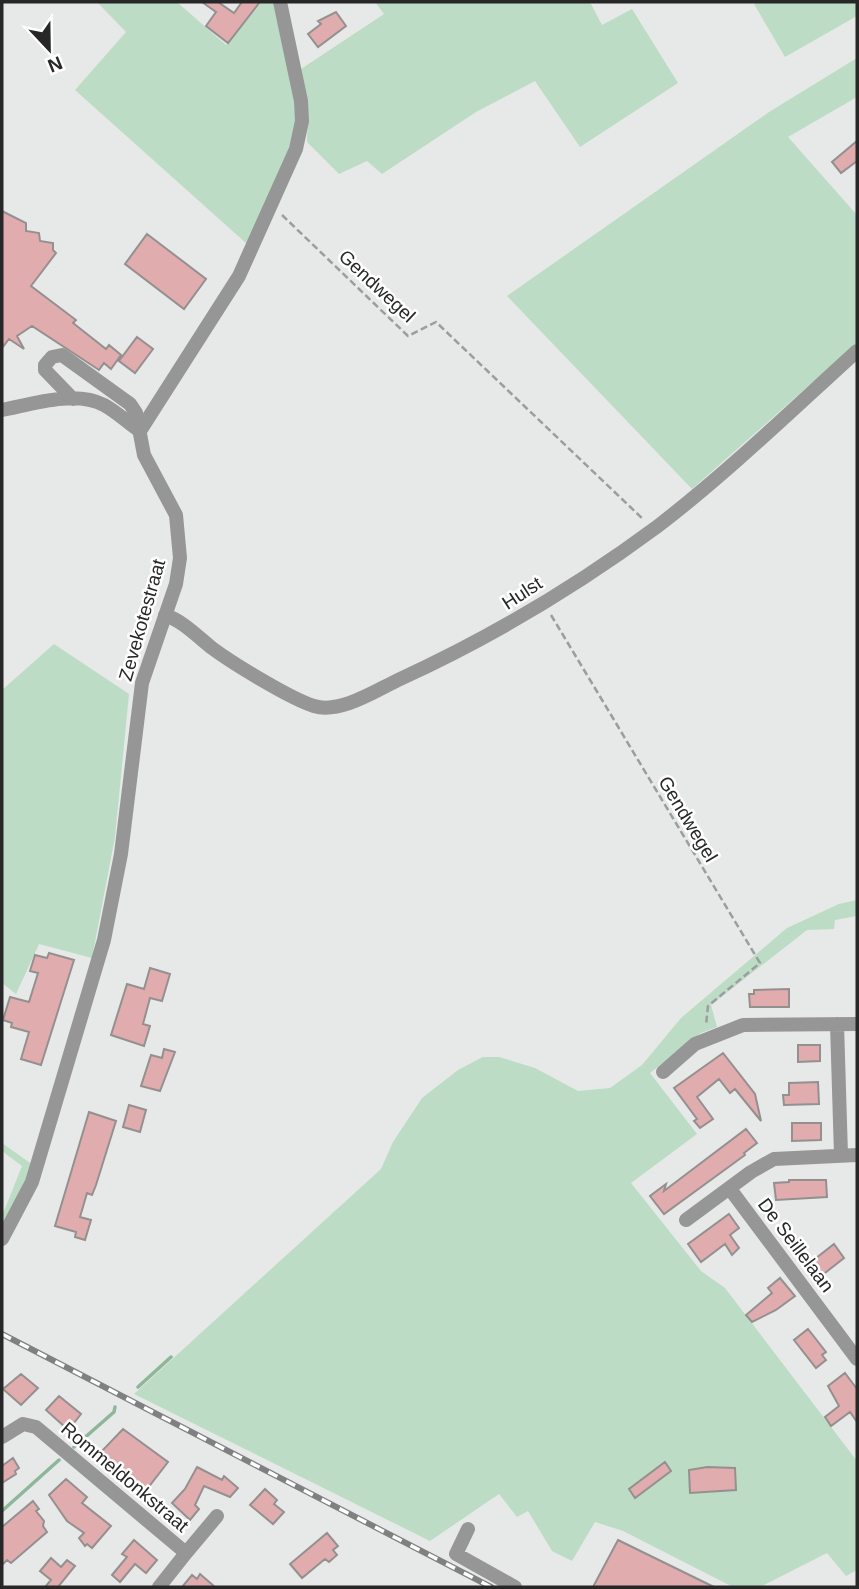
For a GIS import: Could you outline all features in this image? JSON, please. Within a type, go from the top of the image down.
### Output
[{"type":"street","points":[[2,410],[73,399],[106,406],[140,431],[239,276],[296,149],[302,121],[301,101],[280,2]]},
{"type":"street","name":"Hulst","points":[[165,615],[174,618],[215,650],[257,676],[315,706],[339,705],[360,698],[442,660],[544,603],[657,526],[736,461],[857,351]]},
{"type":"street","name":"Zevekotestraat","points":[[2,1239],[32,1182],[104,940],[121,854],[139,702],[176,584],[180,534],[172,506],[144,455],[136,412],[130,404],[62,355],[51,357],[45,370],[73,399]]},
{"type":"street","points":[[837,1024],[841,1155]]},
{"type":"street","points":[[663,1072],[695,1044],[743,1026],[857,1024]]},
{"type":"street","points":[[686,1220],[774,1159],[857,1155]]},
{"type":"street","name":"De Seillelaan","points":[[730,1189],[857,1359]]},
{"type":"street","name":"Rommeldonkstraat","points":[[2,1437],[23,1424],[36,1427],[186,1553],[159,1587]]},
{"type":"street","points":[[186,1553],[217,1516]]},
{"type":"street","points":[[468,1529],[456,1554],[515,1587]]},
{"type":"path","name":"Gendwegel","points":[[277,210],[408,336],[436,322],[646,522]]},
{"type":"path","name":"Gendwegel","points":[[544,603],[760,963],[708,1006],[707,1038]]},
{"type":"green space","points":[[97,2],[177,2],[226,45],[262,2],[273,2],[293,85],[296,113],[285,164],[247,244],[75,90],[126,32]]},
{"type":"green space","points":[[375,2],[590,2],[602,25],[632,9],[678,83],[580,147],[535,81],[476,112],[382,174],[367,161],[339,174],[307,142],[308,111],[301,69],[384,14]]},
{"type":"green space","points":[[857,2],[857,16],[785,57],[754,4]]},
{"type":"green space","points":[[857,58],[857,97],[788,137],[857,215],[857,343],[692,489],[507,296],[769,112]]},
{"type":"green space","points":[[54,644],[129,694],[115,837],[92,958],[39,944],[16,994],[2,983],[2,690]]},
{"type":"green space","points":[[857,900],[857,916],[835,920],[834,929],[807,930],[711,1005],[717,1027],[701,1033],[650,1073],[697,1134],[631,1183],[701,1271],[725,1288],[857,1461],[857,1570],[846,1576],[827,1553],[760,1587],[733,1587],[623,1531],[595,1522],[572,1561],[552,1551],[528,1511],[517,1517],[499,1494],[430,1541],[134,1394],[381,1169],[393,1142],[422,1098],[458,1070],[483,1057],[499,1057],[535,1068],[578,1091],[610,1088],[642,1065],[681,1018],[787,928],[839,904]]},
{"type":"green space","points":[[2,1143],[33,1165],[2,1232],[2,1216],[22,1166],[2,1151]]},
{"type":"building","points":[[202,2],[218,2],[234,13],[242,2],[260,2],[228,43],[206,26],[216,12]]},
{"type":"building","points":[[336,12],[346,26],[318,47],[308,34],[321,24],[318,21]]},
{"type":"building","points":[[857,141],[857,161],[841,173],[832,162]]},
{"type":"building","points":[[2,211],[26,223],[26,231],[39,233],[40,241],[53,243],[56,253],[31,286],[76,320],[73,323],[106,349],[109,345],[121,355],[111,369],[104,363],[99,370],[32,326],[17,336],[24,349],[9,339],[2,348]]},
{"type":"building","points":[[147,234],[206,279],[184,309],[125,264]]},
{"type":"building","points":[[137,337],[153,349],[135,373],[119,361]]},
{"type":"building","points":[[49,953],[74,960],[41,1065],[21,1059],[29,1032],[11,1027],[12,1023],[3,1020],[10,997],[29,1002],[38,973],[30,971],[35,955],[47,958]]},
{"type":"building","points":[[150,968],[170,974],[162,1001],[150,998],[143,1024],[150,1026],[144,1046],[111,1035],[127,984],[144,989]]},
{"type":"building","points":[[789,989],[789,1007],[750,1007],[749,994],[754,994],[754,990]]},
{"type":"building","points":[[798,1045],[820,1045],[820,1061],[798,1062]]},
{"type":"building","points":[[164,1049],[175,1052],[160,1091],[141,1086],[151,1055],[162,1058]]},
{"type":"building","points":[[723,1053],[755,1094],[761,1121],[735,1089],[730,1093],[719,1079],[697,1097],[713,1119],[700,1128],[694,1121],[697,1119],[674,1088]]},
{"type":"building","points":[[818,1082],[819,1104],[784,1105],[783,1095],[789,1095],[789,1083]]},
{"type":"building","points":[[129,1105],[146,1110],[140,1132],[123,1127]]},
{"type":"building","points":[[89,1112],[116,1121],[96,1185],[92,1195],[87,1193],[80,1217],[91,1220],[85,1240],[75,1237],[76,1232],[55,1226]]},
{"type":"building","points":[[792,1123],[821,1123],[821,1140],[792,1141]]},
{"type":"building","points":[[746,1129],[757,1143],[744,1153],[745,1155],[664,1214],[650,1196],[666,1184],[664,1191]]},
{"type":"building","points":[[789,1180],[826,1180],[827,1197],[776,1200],[774,1183]]},
{"type":"building","points":[[729,1214],[739,1228],[730,1235],[739,1248],[732,1255],[725,1244],[701,1262],[688,1244]]},
{"type":"building","points":[[834,1244],[844,1258],[816,1280],[806,1266]]},
{"type":"building","points":[[780,1278],[795,1296],[776,1310],[752,1322],[746,1315],[772,1293],[768,1288]]},
{"type":"building","points":[[808,1329],[826,1352],[822,1355],[826,1360],[816,1368],[794,1340]]},
{"type":"building","points":[[845,1373],[857,1389],[857,1422],[850,1412],[831,1426],[825,1417],[839,1406],[828,1386]]},
{"type":"building","points":[[21,1374],[38,1388],[21,1405],[3,1389]]},
{"type":"building","points":[[59,1396],[81,1414],[70,1428],[66,1428],[46,1410]]},
{"type":"building","points":[[123,1429],[168,1462],[147,1489],[99,1454]]},
{"type":"building","points":[[13,1458],[19,1468],[15,1471],[16,1474],[2,1483],[2,1466]]},
{"type":"building","points":[[665,1462],[671,1471],[635,1498],[629,1489]]},
{"type":"building","points":[[197,1467],[222,1480],[224,1476],[238,1488],[230,1497],[204,1486],[195,1505],[199,1509],[190,1520],[172,1503],[185,1489]]},
{"type":"building","points":[[707,1467],[735,1468],[736,1490],[690,1493],[689,1470]]},
{"type":"building","points":[[66,1479],[87,1497],[82,1503],[111,1526],[92,1548],[87,1544],[85,1546],[79,1538],[84,1533],[67,1521],[49,1495]]},
{"type":"building","points":[[265,1489],[277,1500],[274,1504],[284,1512],[273,1524],[250,1505]]},
{"type":"building","points":[[33,1501],[39,1509],[36,1511],[44,1521],[43,1526],[47,1532],[11,1563],[7,1560],[2,1565],[2,1527]]},
{"type":"building","points":[[327,1533],[338,1546],[333,1550],[337,1555],[329,1562],[325,1559],[302,1578],[290,1564]]},
{"type":"building","points":[[134,1540],[157,1560],[146,1573],[135,1564],[120,1582],[112,1575],[127,1557],[122,1554]]},
{"type":"building","points":[[618,1540],[714,1587],[593,1587]]},
{"type":"building","points":[[51,1558],[61,1567],[67,1560],[75,1566],[58,1587],[45,1587],[51,1580],[40,1571]]},
{"type":"building","points":[[200,1574],[215,1587],[182,1587],[192,1575],[197,1579]]},
{"type":"waterway","points":[[138,1387],[171,1357]]},
{"type":"waterway","points":[[74,1447],[114,1412],[115,1407]]},
{"type":"waterway","points":[[2,1511],[59,1460]]},
{"type":"railway","points":[[2,1334],[491,1587]]}]
